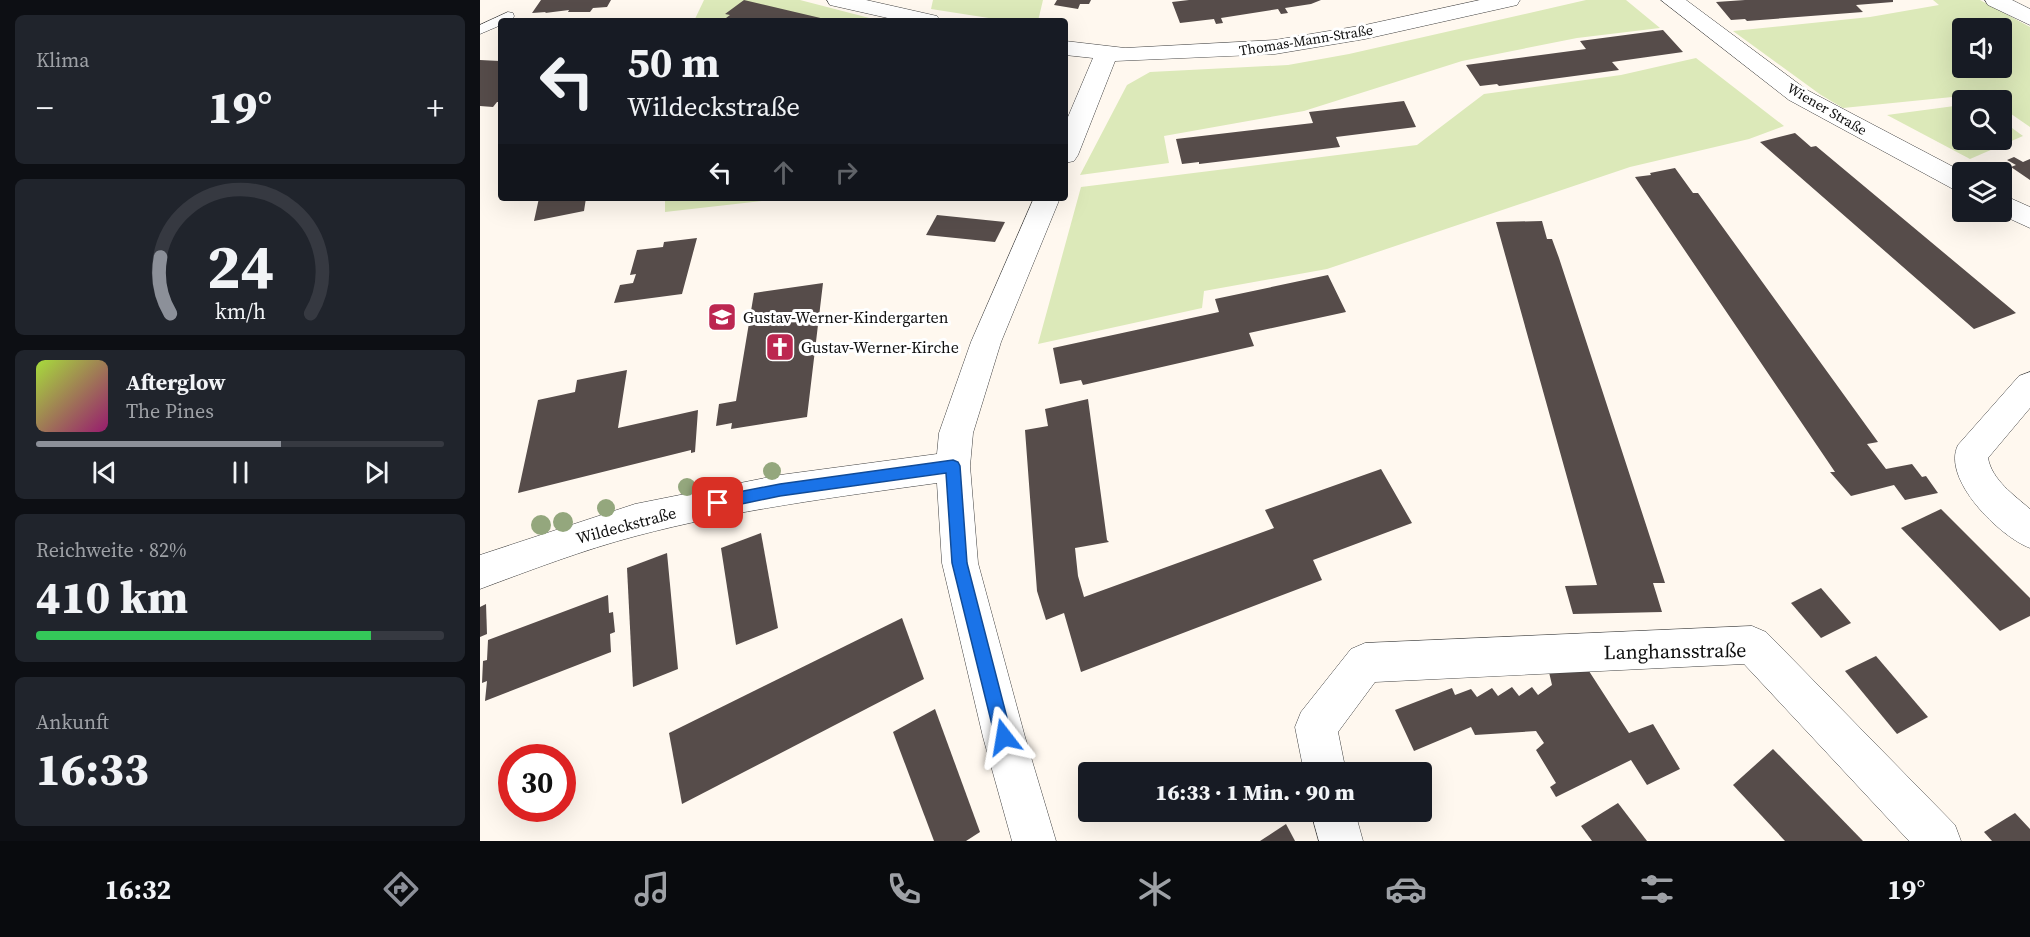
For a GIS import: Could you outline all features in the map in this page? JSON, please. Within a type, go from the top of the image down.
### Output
[{"type":"street","points":[[838,0],[916,18]]},
{"type":"street","name":"Thomas-Mann-Straße","points":[[1068,48],[1106,54],[1168,54],[1275,47],[1365,32],[1509,0]]},
{"type":"street","name":"Wiener Straße","points":[[1672,0],[1798,95],[1952,178]]},
{"type":"street","points":[[1996,0],[2030,18]]},
{"type":"street","points":[[1068,148],[1106,54]]},
{"type":"street","points":[[1034,841],[1004,737],[960,563],[953,466],[956,433],[987,342],[1046,201]]},
{"type":"street","points":[[2012,209],[2030,219]]},
{"type":"street","points":[[2030,385],[1970,455],[1973,473],[1987,492],[2030,532]]},
{"type":"street","name":"Wildeckstraße","points":[[480,572],[519,557],[635,520],[780,490],[953,466]]},
{"type":"street","name":"Langhansstraße","points":[[1323,762],[1316,727],[1365,663],[1752,645],[1939,841]]},
{"type":"street","points":[[1336,822],[1341,841]]},
{"type":"lane","points":[[504,18],[508,16]]},
{"type":"lane","points":[[480,30],[498,21]]},
{"type":"green space","points":[[704,0],[800,0],[869,18],[695,18]]},
{"type":"green space","points":[[933,0],[1043,0],[1039,18],[989,18],[931,9]]},
{"type":"green space","points":[[1586,0],[1626,0],[1660,28],[1577,38],[1462,61],[1304,111],[1164,136],[1169,163],[1080,175],[1127,85],[1150,72],[1288,65],[1349,54]]},
{"type":"green space","points":[[1933,0],[1980,0],[2030,27],[2030,127],[2012,115],[2012,90],[1952,90],[1952,97],[1843,108],[1821,95],[1733,31],[1870,17],[1939,5]]},
{"type":"green space","points":[[1696,58],[1784,126],[1749,139],[1630,167],[1327,269],[1204,291],[1202,308],[1038,344],[1081,187],[1417,145],[1484,94],[1621,75]]},
{"type":"green space","points":[[1952,106],[1952,149],[1887,115]]},
{"type":"green space","points":[[2012,128],[2023,136],[2012,141]]},
{"type":"green space","points":[[1953,150],[1991,150],[1970,159]]},
{"type":"green space","points":[[665,201],[762,201],[665,212]]},
{"type":"building","points":[[541,0],[611,0],[607,7],[593,8],[590,12],[568,12],[569,10],[532,13]]},
{"type":"building","points":[[744,0],[820,18],[726,18],[730,15],[725,14]]},
{"type":"building","points":[[1057,0],[1091,0],[1089,4],[1080,4],[1078,9],[1054,5]]},
{"type":"building","points":[[1321,0],[1285,8],[1288,13],[1281,14],[1278,9],[1221,18],[1223,23],[1216,24],[1214,19],[1180,23],[1172,2]]},
{"type":"building","points":[[1893,0],[1893,2],[1856,5],[1863,12],[1747,21],[1745,19],[1731,20],[1716,2]]},
{"type":"building","points":[[1663,30],[1683,52],[1612,62],[1619,70],[1499,86],[1497,84],[1480,86],[1466,65],[1586,49],[1580,41]]},
{"type":"building","points":[[480,60],[498,61],[498,102],[493,107],[480,106]]},
{"type":"building","points":[[1404,101],[1416,127],[1336,137],[1340,147],[1199,164],[1199,162],[1182,164],[1176,139],[1313,123],[1309,112]]},
{"type":"building","points":[[1795,133],[1811,147],[1816,146],[2016,313],[1974,329],[1760,142]]},
{"type":"building","points":[[2014,157],[2023,162],[2030,159],[2030,180],[2012,168],[2016,165],[2007,160]]},
{"type":"building","points":[[1675,168],[1693,193],[1698,193],[1878,442],[1867,444],[1886,469],[1912,464],[1922,477],[1926,476],[1938,493],[1905,500],[1894,485],[1851,496],[1830,472],[1835,472],[1635,177]]},
{"type":"building","points":[[538,201],[586,201],[584,211],[534,221]]},
{"type":"building","points":[[937,215],[1005,222],[995,242],[926,235]]},
{"type":"building","points":[[1542,221],[1547,239],[1552,239],[1559,258],[1665,583],[1653,583],[1662,612],[1573,614],[1565,586],[1597,585],[1496,222]]},
{"type":"building","points":[[697,238],[682,294],[614,303],[620,285],[633,283],[636,274],[630,275],[637,250],[663,247],[664,242]]},
{"type":"building","points":[[1328,275],[1346,312],[1249,333],[1254,346],[1083,385],[1081,380],[1060,384],[1053,348],[1219,312],[1215,299]]},
{"type":"building","name":"Gustav-Werner-Kirche","points":[[823,283],[807,417],[731,429],[732,423],[716,426],[719,404],[736,401],[754,293]]},
{"type":"building","points":[[627,370],[618,428],[698,410],[695,452],[691,453],[691,450],[518,493],[538,400],[575,392],[577,380]]},
{"type":"building","points":[[1088,399],[1109,542],[1075,548],[1078,576],[1084,597],[1274,528],[1265,510],[1381,469],[1412,523],[1313,560],[1322,580],[1081,672],[1064,613],[1046,620],[1037,591],[1025,430],[1048,426],[1045,409]]},
{"type":"building","points":[[1941,509],[2030,598],[2030,616],[2000,631],[1901,528]]},
{"type":"building","points":[[761,533],[778,628],[736,645],[721,548]]},
{"type":"building","points":[[667,553],[678,669],[633,687],[627,568]]},
{"type":"building","points":[[1821,588],[1851,623],[1821,638],[1791,603]]},
{"type":"building","points":[[608,595],[609,613],[613,612],[615,632],[610,634],[611,652],[485,701],[487,681],[482,683],[483,661],[487,660],[488,640]]},
{"type":"building","points":[[486,604],[487,634],[480,637],[480,607]]},
{"type":"building","points":[[902,618],[924,679],[682,804],[669,733]]},
{"type":"building","points":[[1876,656],[1928,717],[1897,734],[1845,671]]},
{"type":"building","points":[[1548,668],[1587,668],[1629,733],[1653,724],[1680,769],[1647,785],[1631,760],[1556,797],[1550,787],[1556,783],[1536,750],[1544,743],[1536,731],[1475,735],[1471,727],[1414,751],[1395,710],[1452,688],[1455,695],[1471,689],[1477,697],[1492,688],[1498,696],[1512,687],[1519,696],[1532,687],[1538,695],[1552,685]]},
{"type":"building","points":[[935,709],[980,832],[966,841],[934,841],[893,732]]},
{"type":"building","points":[[1773,749],[1863,841],[1785,841],[1733,785]]},
{"type":"building","points":[[1618,803],[1647,841],[1592,841],[1581,826]]},
{"type":"building","points":[[2015,813],[2030,829],[2030,841],[1992,841],[1984,832]]},
{"type":"building","points":[[1286,824],[1295,841],[1260,841]]},
{"type":"place","name":"Gustav-Werner-Kindergarten","points":[[722,317]]},
{"type":"place","name":"Gustav-Werner-Kirche","points":[[780,347]]},
{"type":"route","points":[[718,503],[780,490],[953,466],[960,563],[1004,737]]}]
